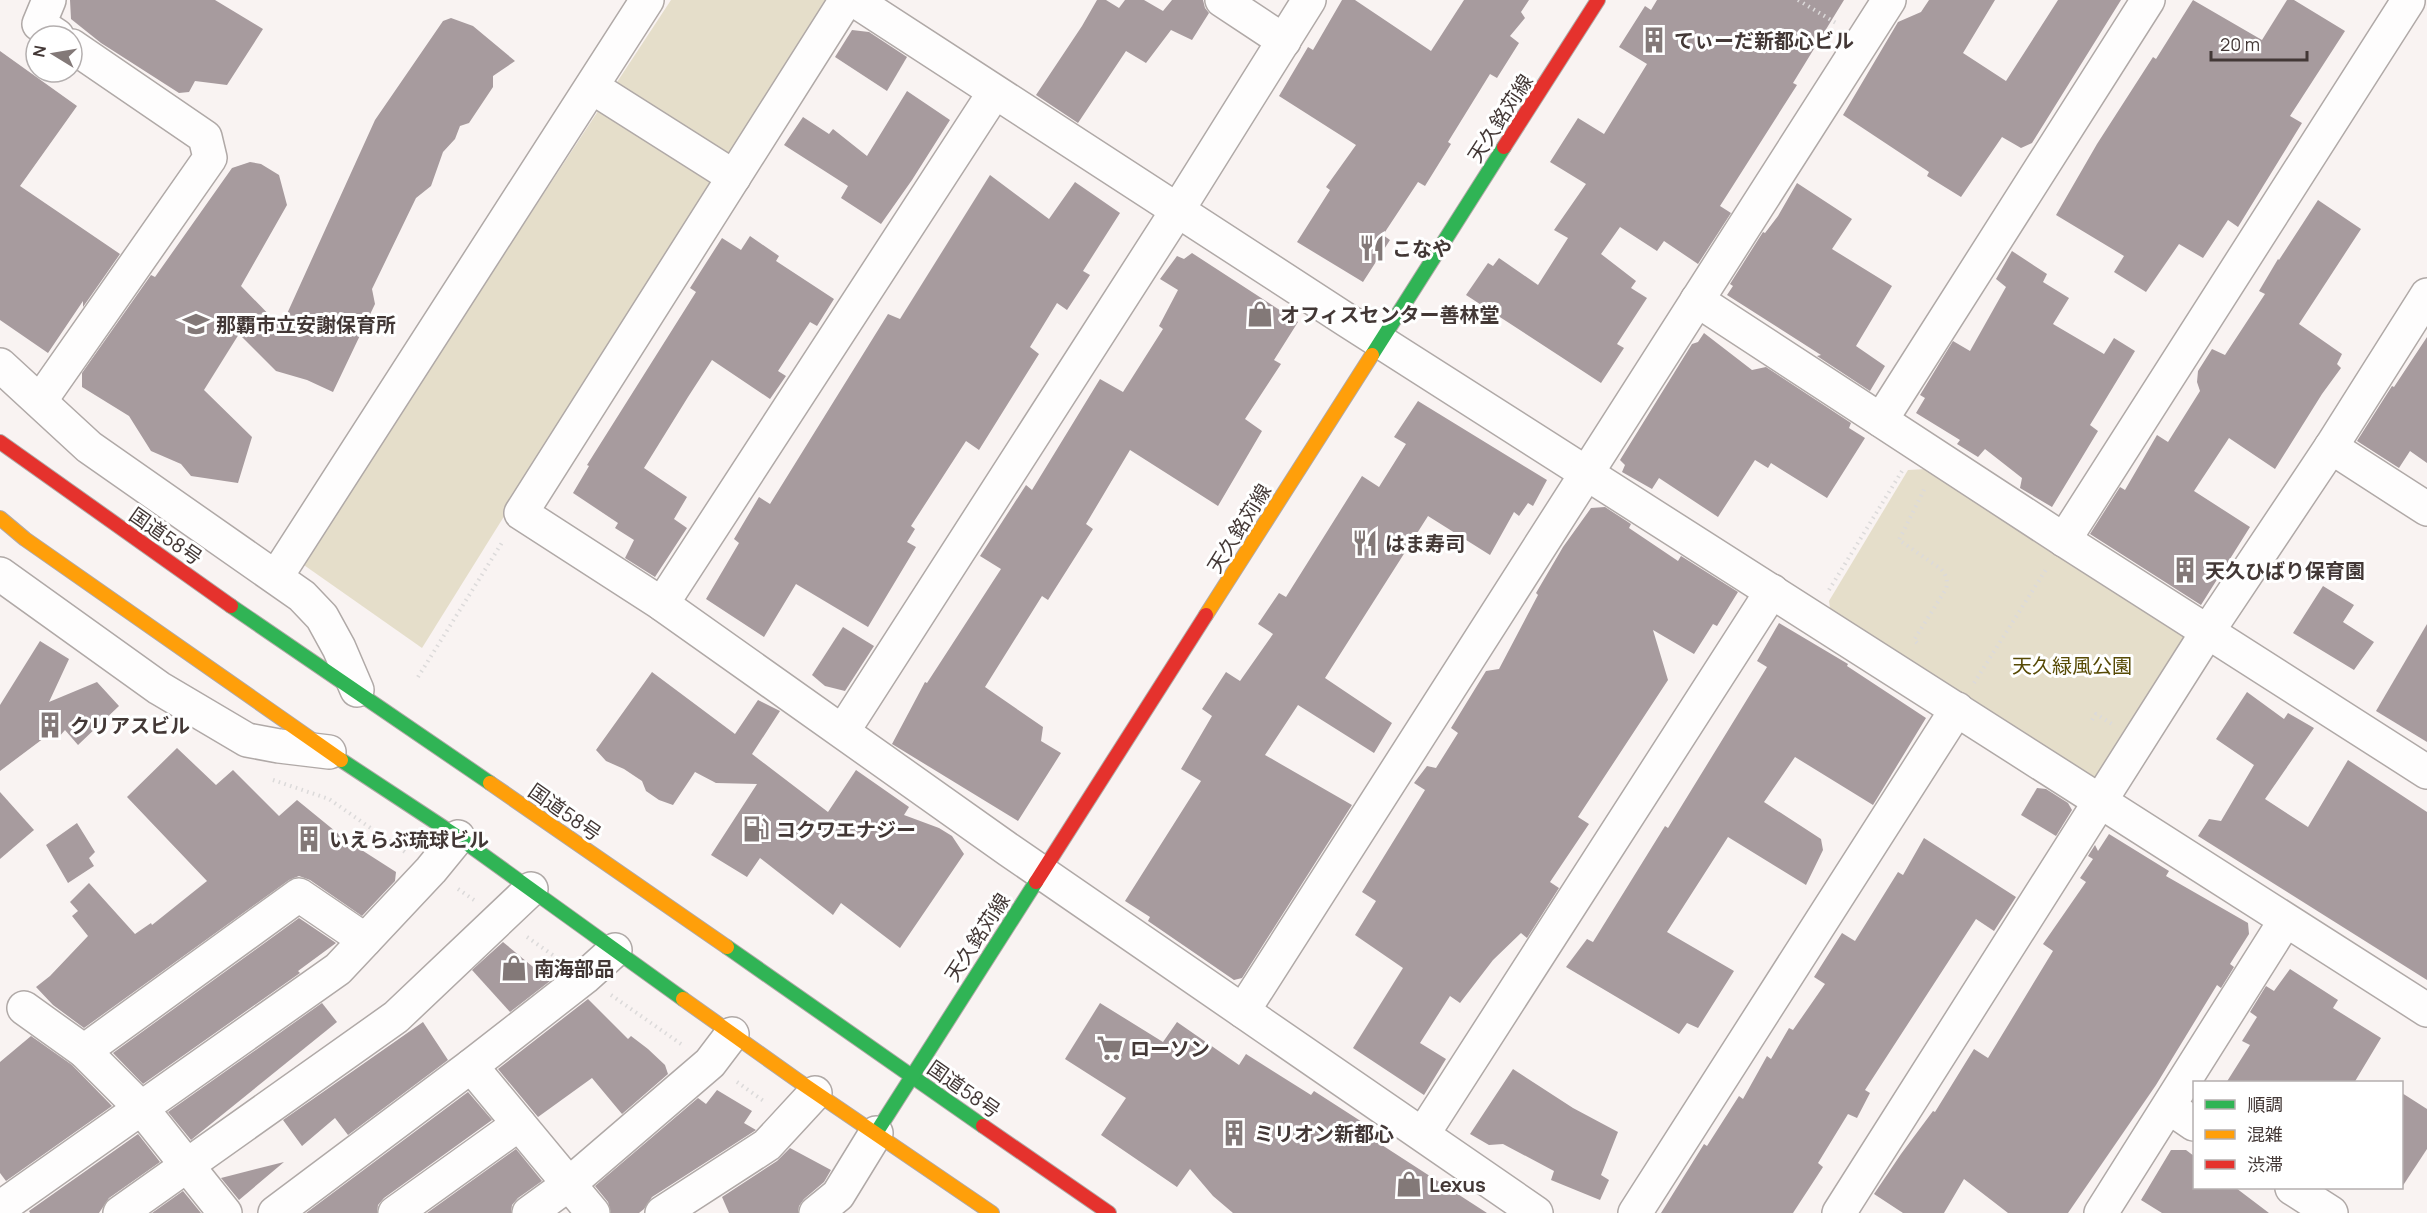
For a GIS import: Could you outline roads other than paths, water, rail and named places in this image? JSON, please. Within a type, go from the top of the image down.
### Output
[{"type":"main road","name":"天久銘苅線","points":[[876,1133],[1598,0]]},
{"type":"main road","points":[[0,437],[35,467]]},
{"type":"main road","name":"国道58号","points":[[0,442],[228,604],[357,690],[1109,1213]]},
{"type":"main road","points":[[0,518],[25,539],[329,752],[458,837],[815,1093],[992,1213]]},
{"type":"main road","points":[[0,526],[25,539]]},
{"type":"street","points":[[39,24],[49,0]]},
{"type":"street","points":[[276,577],[647,0]]},
{"type":"street","points":[[846,0],[521,513],[662,604],[1042,873],[1536,1213]]},
{"type":"street","points":[[854,0],[1177,211],[2427,1010]]},
{"type":"street","points":[[1222,0],[1284,41]]},
{"type":"street","points":[[843,730],[1310,0]]},
{"type":"street","points":[[1243,1011],[1889,0]]},
{"type":"street","points":[[1881,420],[2148,0]]},
{"type":"street","points":[[2064,540],[2407,0],[2427,13]]},
{"type":"street","points":[[40,401],[210,158],[205,137],[84,54]]},
{"type":"street","points":[[592,87],[734,177]]},
{"type":"street","points":[[662,604],[994,93]]},
{"type":"street","points":[[1839,1213],[2208,631],[2331,447],[2427,295]]},
{"type":"street","points":[[1697,300],[1881,420],[1914,453],[2064,540],[2427,772]]},
{"type":"street","points":[[0,364],[89,447],[302,596],[322,617],[339,648],[357,690]]},
{"type":"street","points":[[2331,447],[2427,509]]},
{"type":"street","points":[[0,574],[159,688],[247,740],[329,752]]},
{"type":"street","points":[[1423,1134],[1772,591]]},
{"type":"street","points":[[1635,1213],[1957,709]]},
{"type":"street","points":[[0,1208],[338,969],[431,870],[458,837]]},
{"type":"street","points":[[120,1213],[396,1017],[531,889]]},
{"type":"street","points":[[84,1051],[299,895],[364,940]]},
{"type":"street","points":[[2200,1081],[2285,921]]},
{"type":"street","points":[[275,1213],[471,1066],[585,977],[615,950]]},
{"type":"street","points":[[24,1008],[84,1051],[142,1109],[225,1213]]},
{"type":"street","points":[[529,1213],[569,1184],[710,1063],[732,1034]]},
{"type":"street","points":[[471,1066],[593,1213]]},
{"type":"street","points":[[662,1213],[767,1145],[815,1093]]},
{"type":"street","points":[[2101,1213],[2182,1116],[2193,1095]]},
{"type":"street","points":[[395,1213],[519,1124]]},
{"type":"street","points":[[816,1213],[838,1195],[876,1133]]},
{"type":"street","points":[[2294,1189],[2331,1213]]},
{"type":"place","name":"てぃーだ新都心ビル","points":[[1654,40]]},
{"type":"place","name":"こなや","points":[[1372,248]]},
{"type":"place","name":"オフィスセンター善林堂","points":[[1260,314]]},
{"type":"place","name":"那覇市立安謝保育所","points":[[196,324]]},
{"type":"place","name":"はま寿司","points":[[1365,543]]},
{"type":"place","name":"天久ひばり保育園","points":[[2185,570]]},
{"type":"place","name":"クリアスビル","points":[[50,725]]},
{"type":"place","name":"コクワエナジー","points":[[756,829]]},
{"type":"place","name":"いえらぶ琉球ビル","points":[[309,839]]},
{"type":"place","name":"南海部品","points":[[514,968]]},
{"type":"place","name":"ローソン","points":[[1110,1048]]},
{"type":"place","name":"ミリオン新都心","points":[[1234,1133]]},
{"type":"place","name":"Lexus","points":[[1409,1184]]},
{"type":"park label","name":"天久緑風公園","points":[[2072,665]]}]
